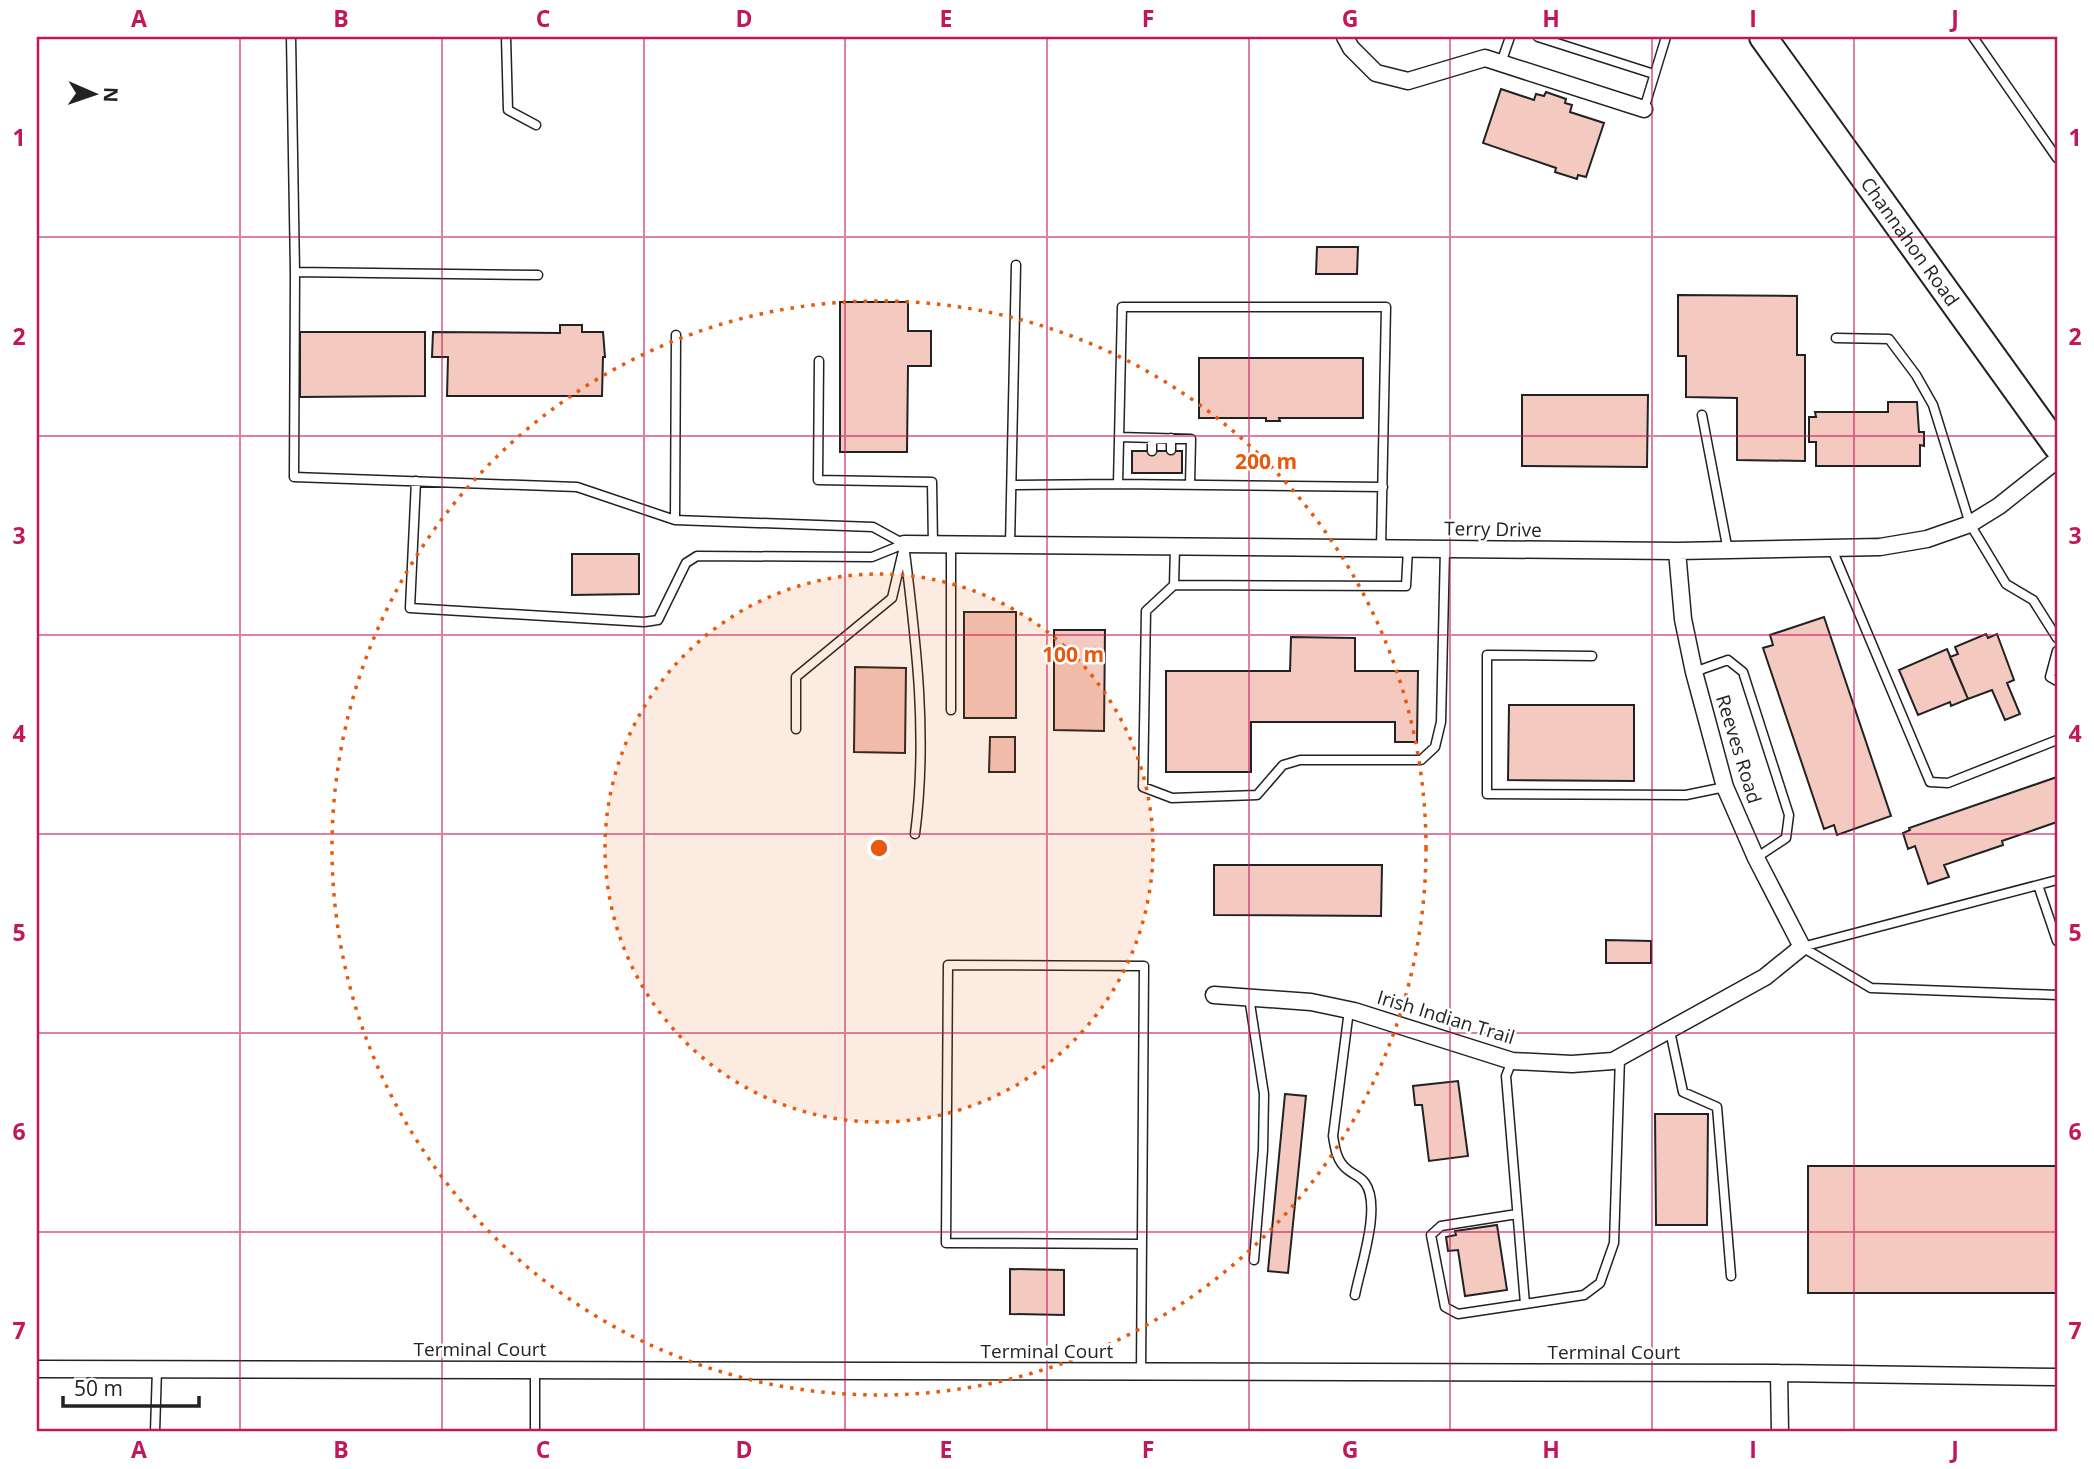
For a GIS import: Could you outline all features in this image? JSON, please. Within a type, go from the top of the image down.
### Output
[{"type":"main road","name":"Channahon Road","points":[[1763,37],[2057,446]]},
{"type":"street","points":[[1345,37],[1351,48],[1376,73],[1408,81],[1485,58],[1644,108]]},
{"type":"street","name":"Terry Drive","points":[[904,544],[1677,551],[1880,547],[1927,539],[1970,524],[1999,506],[2057,460]]},
{"type":"street","name":"Reeves Road","points":[[1677,551],[1683,619],[1694,672],[1725,787],[1756,858],[1802,947]]},
{"type":"street","name":"Irish Indian Trail","points":[[1214,995],[1311,1002],[1349,1010],[1512,1061],[1572,1064],[1613,1061],[1765,978],[1802,947]]},
{"type":"street","name":"Terminal Court","points":[[37,1368],[1779,1373],[2057,1377]]},
{"type":"street","points":[[1779,1373],[1780,1432]]},
{"type":"lane","points":[[291,37],[295,272],[294,477],[577,487],[675,520],[873,527],[904,544]]},
{"type":"lane","points":[[506,37],[508,110],[536,125]]},
{"type":"lane","points":[[1501,63],[1510,37]]},
{"type":"lane","points":[[1538,37],[1654,74]]},
{"type":"lane","points":[[1644,108],[1666,37]]},
{"type":"lane","points":[[1973,37],[2057,158]]},
{"type":"lane","points":[[1010,545],[1016,265]]},
{"type":"lane","points":[[295,272],[538,275]]},
{"type":"lane","points":[[1118,484],[1122,307],[1386,307],[1381,548]]},
{"type":"lane","points":[[675,520],[676,335]]},
{"type":"lane","points":[[1836,338],[1889,339],[1916,375],[1933,405],[1970,524],[2006,584],[2033,600],[2057,638]]},
{"type":"lane","points":[[819,361],[818,480],[933,482],[933,545]]},
{"type":"lane","points":[[1702,415],[1728,551]]},
{"type":"lane","points":[[1119,437],[1191,439],[1190,485]]},
{"type":"lane","points":[[1152,438],[1152,451]]},
{"type":"lane","points":[[1171,438],[1171,450]]},
{"type":"lane","points":[[1150,484],[1151,473]]},
{"type":"lane","points":[[1170,473],[1170,485]]},
{"type":"lane","points":[[416,481],[410,608],[644,622],[658,620],[686,563],[697,556],[872,557],[904,544]]},
{"type":"lane","points":[[1012,485],[1383,487]]},
{"type":"lane","points":[[796,729],[796,677],[892,598],[904,544]]},
{"type":"lane","points":[[904,544],[919,669],[922,733],[915,834]]},
{"type":"lane","points":[[951,545],[951,710]]},
{"type":"lane","points":[[1174,585],[1175,547]]},
{"type":"lane","points":[[1408,549],[1406,586],[1174,585],[1146,611],[1143,786],[1172,798],[1257,795],[1283,765],[1300,760],[1421,760],[1434,747],[1441,722],[1445,549]]},
{"type":"lane","points":[[1832,549],[1930,782],[1948,783],[2057,740]]},
{"type":"lane","points":[[2057,651],[2050,677],[2057,681]]},
{"type":"lane","points":[[1592,656],[1487,655],[1487,794],[1686,795],[1725,787]]},
{"type":"lane","points":[[1694,672],[1728,660],[1743,672],[1789,815],[1786,838],[1756,858]]},
{"type":"lane","points":[[1802,947],[2057,880]]},
{"type":"lane","points":[[2038,885],[2057,942]]},
{"type":"lane","points":[[1802,947],[1871,988],[2057,995]]},
{"type":"lane","points":[[1141,1373],[1142,1244],[1144,966],[948,965],[946,1243],[1142,1244]]},
{"type":"lane","points":[[1249,997],[1264,1094],[1263,1150],[1254,1260]]},
{"type":"lane","points":[[1349,1010],[1333,1136],[1337,1156],[1347,1170],[1367,1185],[1373,1208],[1354,1295]]},
{"type":"lane","points":[[1670,1031],[1682,1092],[1717,1107],[1731,1276]]},
{"type":"lane","points":[[1517,1214],[1441,1226],[1431,1235],[1445,1307],[1458,1314],[1584,1295],[1600,1283],[1614,1243],[1620,1057]]},
{"type":"lane","points":[[1512,1061],[1506,1076],[1525,1304]]},
{"type":"lane","points":[[155,1432],[157,1369]]},
{"type":"lane","points":[[535,1370],[535,1432]]},
{"type":"building","points":[[1501,89],[1534,100],[1536,94],[1544,96],[1546,92],[1566,99],[1565,103],[1572,105],[1570,112],[1604,123],[1586,177],[1578,175],[1577,179],[1555,172],[1556,168],[1483,143]]},
{"type":"building","points":[[1317,247],[1358,247],[1357,274],[1316,274]]},
{"type":"building","points":[[1678,295],[1797,296],[1797,355],[1805,355],[1805,461],[1737,460],[1737,398],[1686,397],[1686,356],[1678,356]]},
{"type":"building","points":[[840,302],[908,302],[908,331],[931,331],[931,366],[908,366],[907,452],[840,452]]},
{"type":"building","points":[[560,325],[582,325],[582,332],[603,332],[605,357],[602,396],[447,396],[448,357],[432,357],[433,332],[560,333]]},
{"type":"building","points":[[300,332],[425,332],[425,396],[300,397]]},
{"type":"building","points":[[1199,358],[1363,358],[1363,418],[1279,418],[1280,421],[1266,421],[1266,418],[1199,418]]},
{"type":"building","points":[[1522,395],[1648,395],[1647,467],[1522,466]]},
{"type":"building","points":[[1888,402],[1917,402],[1919,432],[1924,432],[1924,446],[1920,445],[1920,466],[1816,466],[1816,442],[1809,442],[1809,417],[1816,417],[1815,412],[1888,412]]},
{"type":"building","points":[[1132,451],[1182,451],[1182,473],[1132,473]]},
{"type":"building","points":[[572,554],[639,554],[639,594],[572,595]]},
{"type":"building","points":[[964,612],[1016,612],[1016,718],[964,718]]},
{"type":"building","points":[[1824,617],[1891,816],[1837,835],[1834,825],[1824,829],[1763,648],[1773,645],[1770,635]]},
{"type":"building","points":[[1054,630],[1105,630],[1104,731],[1054,730]]},
{"type":"building","points":[[1986,634],[1988,638],[1997,634],[2014,680],[2007,683],[2020,714],[2005,720],[1992,690],[1968,699],[1950,657],[1958,654],[1955,647]]},
{"type":"building","points":[[1291,637],[1355,638],[1355,671],[1418,671],[1417,742],[1395,742],[1395,722],[1251,722],[1251,772],[1166,772],[1166,671],[1290,671]]},
{"type":"building","points":[[1947,649],[1968,699],[1951,706],[1950,702],[1918,715],[1899,670]]},
{"type":"building","points":[[855,667],[906,668],[905,753],[854,752]]},
{"type":"building","points":[[1509,705],[1634,705],[1634,781],[1508,780]]},
{"type":"building","points":[[990,737],[1015,737],[1015,772],[989,772]]},
{"type":"building","points":[[2057,777],[2057,822],[2002,841],[2003,845],[1944,865],[1949,877],[1928,884],[1915,846],[1908,849],[1903,833],[1910,830],[1909,828]]},
{"type":"building","points":[[1214,865],[1382,865],[1381,916],[1214,915]]},
{"type":"building","points":[[1606,940],[1651,941],[1651,963],[1606,963]]},
{"type":"building","points":[[1458,1081],[1468,1156],[1429,1161],[1422,1105],[1415,1105],[1413,1086]]},
{"type":"building","points":[[1285,1094],[1306,1096],[1288,1273],[1268,1271]]},
{"type":"building","points":[[1655,1114],[1708,1114],[1707,1225],[1656,1225]]},
{"type":"building","points":[[1808,1166],[2057,1166],[2057,1293],[1808,1293]]},
{"type":"building","points":[[1497,1225],[1507,1290],[1465,1296],[1458,1250],[1448,1251],[1446,1237],[1456,1235],[1455,1231]]},
{"type":"building","points":[[1010,1269],[1064,1270],[1064,1315],[1010,1314]]}]
